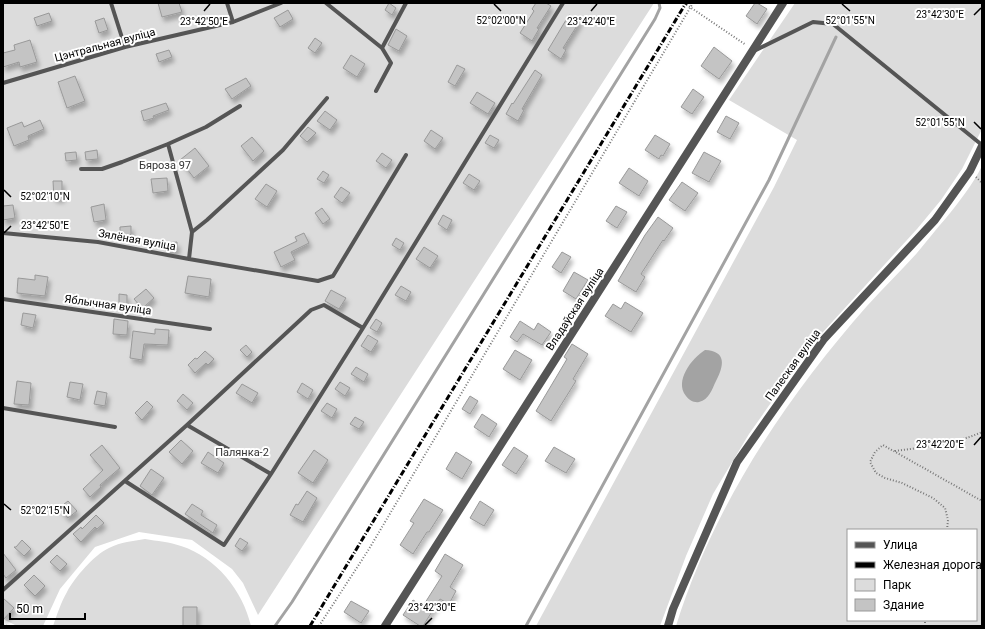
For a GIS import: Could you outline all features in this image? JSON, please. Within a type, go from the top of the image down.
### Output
[{"type":"street","name":"Владаўская вуліца","points":[[385,626],[783,3]]},
{"type":"street","name":"Палеская вуліца","points":[[668,626],[673,609],[737,462],[824,339],[935,220],[970,171],[982,145]]},
{"type":"lane","points":[[111,3],[125,47]]},
{"type":"lane","points":[[227,3],[232,22]]},
{"type":"lane","name":"Цэнтральная вуліца","points":[[3,83],[125,47],[232,22],[281,3]]},
{"type":"lane","points":[[326,3],[382,48],[391,63],[376,91]]},
{"type":"lane","points":[[382,48],[406,3]]},
{"type":"lane","points":[[125,481],[224,545],[271,474],[363,328],[563,3]]},
{"type":"lane","points":[[754,50],[813,22],[833,24],[982,145]]},
{"type":"lane","points":[[192,232],[283,150],[327,98]]},
{"type":"lane","points":[[81,169],[102,169],[168,144],[206,127],[240,106]]},
{"type":"lane","name":"Зялёная вуліца","points":[[3,233],[98,242],[189,259],[192,232],[168,144]]},
{"type":"lane","points":[[189,259],[318,281],[332,276],[406,155]]},
{"type":"lane","name":"Яблычная вуліца","points":[[3,300],[210,329]]},
{"type":"lane","points":[[3,590],[187,425],[311,310],[324,305],[363,328]]},
{"type":"lane","points":[[3,408],[115,427]]},
{"type":"lane","points":[[187,425],[271,474]]},
{"type":"path","points":[[684,3],[754,50]]},
{"type":"path","points":[[319,626],[369,549],[693,3]]},
{"type":"path","points":[[894,451],[943,444],[969,438],[982,432]]},
{"type":"path","points":[[947,529],[948,520],[945,508],[933,498],[902,483],[885,478],[876,473],[870,462],[875,452],[883,445],[982,501]]},
{"type":"path","points":[[3,625],[7,626]]},
{"type":"green space","points":[[3,3],[654,3],[258,615],[243,583],[232,569],[192,540],[139,532],[95,547],[60,589],[43,626],[17,626],[3,619]]},
{"type":"green space","points":[[795,3],[982,3],[982,129],[962,169],[941,200],[917,229],[813,343],[749,434],[713,494],[686,556],[660,626],[536,626],[774,187],[797,140],[729,100]]},
{"type":"green space","points":[[982,166],[982,626],[676,626],[691,582],[710,539],[731,497],[780,417],[808,378],[837,342],[867,306],[917,253],[956,206]]},
{"type":"green space","points":[[145,539],[181,546],[206,558],[235,588],[242,600],[251,626],[53,626],[67,592],[80,573],[91,561],[103,551],[114,546]]},
{"type":"shaded area","points":[[705,350],[717,353],[722,360],[722,365],[710,394],[702,401],[695,402],[686,396],[683,390],[683,377],[690,364]]},
{"type":"building","points":[[158,3],[179,3],[182,12],[162,17]]},
{"type":"building","points":[[389,3],[396,8],[392,15],[385,10]]},
{"type":"building","points":[[536,3],[546,3],[551,6],[537,28],[539,29],[532,41],[520,33],[534,11],[532,9]]},
{"type":"building","points":[[755,3],[767,9],[757,24],[746,16]]},
{"type":"building","points":[[288,10],[293,19],[280,27],[274,18]]},
{"type":"building","points":[[49,13],[52,21],[37,26],[34,18]]},
{"type":"building","points":[[569,15],[580,21],[563,48],[566,50],[561,59],[548,50]]},
{"type":"building","points":[[104,18],[108,30],[99,33],[95,21]]},
{"type":"building","points":[[396,29],[407,36],[399,51],[388,45]]},
{"type":"building","points":[[315,38],[322,43],[315,53],[308,48]]},
{"type":"building","points":[[30,40],[37,62],[20,67],[19,62],[3,67],[3,53],[15,50],[14,45]]},
{"type":"building","points":[[714,47],[732,61],[719,79],[701,66]]},
{"type":"building","points":[[169,50],[172,57],[159,62],[156,54]]},
{"type":"building","points":[[351,55],[365,64],[357,77],[343,68]]},
{"type":"building","points":[[457,65],[465,69],[455,86],[448,82]]},
{"type":"building","points":[[535,70],[542,75],[522,109],[524,110],[518,121],[506,114]]},
{"type":"building","points":[[75,76],[85,101],[67,108],[58,82]]},
{"type":"building","points":[[246,78],[251,86],[232,99],[225,89]]},
{"type":"building","points":[[693,89],[704,97],[692,114],[681,107]]},
{"type":"building","points":[[477,92],[495,103],[488,114],[470,103]]},
{"type":"building","points":[[166,103],[169,110],[153,116],[154,118],[144,121],[141,111]]},
{"type":"building","points":[[325,111],[337,120],[330,130],[317,121]]},
{"type":"building","points":[[726,116],[739,123],[730,139],[717,132]]},
{"type":"building","points":[[40,120],[44,129],[28,136],[29,140],[14,146],[7,128],[22,122],[24,127]]},
{"type":"building","points":[[308,127],[316,133],[307,142],[300,136]]},
{"type":"building","points":[[431,130],[443,138],[435,149],[424,141]]},
{"type":"building","points":[[490,135],[499,140],[494,148],[485,143]]},
{"type":"building","points":[[655,135],[670,144],[663,156],[661,155],[659,159],[645,150]]},
{"type":"building","points":[[252,137],[264,151],[253,161],[241,146]]},
{"type":"building","points":[[195,148],[209,166],[194,178],[180,160]]},
{"type":"building","points":[[97,150],[98,159],[86,160],[85,152]]},
{"type":"building","points":[[76,152],[77,160],[66,161],[65,153]]},
{"type":"building","points":[[704,152],[721,161],[709,182],[692,173]]},
{"type":"building","points":[[382,153],[392,160],[386,168],[376,161]]},
{"type":"building","points":[[629,168],[648,181],[639,196],[619,183]]},
{"type":"building","points":[[323,171],[329,175],[324,183],[317,179]]},
{"type":"building","points":[[469,174],[480,181],[474,190],[463,183]]},
{"type":"building","points":[[167,178],[168,191],[153,193],[151,179]]},
{"type":"building","points":[[53,181],[62,181],[62,198],[54,198]]},
{"type":"building","points":[[682,182],[698,193],[685,211],[669,200]]},
{"type":"building","points":[[266,184],[277,191],[267,207],[255,199]]},
{"type":"building","points":[[341,187],[350,193],[342,203],[334,197]]},
{"type":"building","points":[[104,204],[106,220],[94,222],[91,207]]},
{"type":"building","points":[[13,205],[15,218],[3,220],[3,206]]},
{"type":"building","points":[[616,206],[627,212],[617,228],[606,221]]},
{"type":"building","points":[[322,208],[330,219],[323,224],[315,213]]},
{"type":"building","points":[[443,215],[452,220],[447,230],[438,224]]},
{"type":"building","points":[[658,217],[673,228],[664,241],[663,240],[641,274],[645,277],[636,292],[618,281],[645,235]]},
{"type":"building","points":[[131,226],[131,235],[120,235],[120,227]]},
{"type":"building","points":[[304,233],[309,243],[291,252],[295,260],[281,267],[274,252],[297,241],[295,237]]},
{"type":"building","points":[[396,238],[404,243],[400,250],[392,245]]},
{"type":"building","points":[[177,242],[177,250],[166,251],[165,243]]},
{"type":"building","points":[[424,247],[438,256],[430,268],[416,259]]},
{"type":"building","points":[[562,252],[571,257],[561,273],[552,267]]},
{"type":"building","points":[[574,272],[588,280],[576,299],[563,291]]},
{"type":"building","points":[[35,275],[48,277],[45,296],[17,293],[18,278],[35,280]]},
{"type":"building","points":[[188,276],[211,279],[209,297],[185,293]]},
{"type":"building","points":[[401,286],[411,292],[406,301],[395,295]]},
{"type":"building","points":[[146,289],[154,298],[145,306],[140,306],[134,299]]},
{"type":"building","points":[[331,290],[346,298],[339,309],[325,301]]},
{"type":"building","points":[[119,294],[127,295],[127,305],[119,304]]},
{"type":"building","points":[[625,302],[643,313],[631,332],[605,316],[613,304],[621,309]]},
{"type":"building","points":[[23,313],[36,315],[33,328],[21,325]]},
{"type":"building","points":[[114,319],[128,321],[127,335],[113,334]]},
{"type":"building","points":[[376,319],[382,323],[377,332],[370,328]]},
{"type":"building","points":[[520,321],[534,330],[538,323],[551,332],[542,345],[523,334],[517,342],[510,337]]},
{"type":"building","points":[[155,329],[169,330],[168,345],[144,344],[142,360],[130,358],[133,331],[155,334]]},
{"type":"building","points":[[368,335],[378,341],[371,352],[361,346]]},
{"type":"building","points":[[572,344],[588,354],[573,379],[576,381],[551,421],[536,411],[567,359],[564,357]]},
{"type":"building","points":[[246,345],[252,352],[247,357],[240,350]]},
{"type":"building","points":[[515,350],[532,360],[520,380],[503,369]]},
{"type":"building","points":[[205,351],[214,359],[208,365],[206,363],[195,373],[188,365]]},
{"type":"building","points":[[356,367],[368,374],[364,382],[351,374]]},
{"type":"building","points":[[17,381],[31,383],[29,405],[14,404]]},
{"type":"building","points":[[70,382],[83,384],[80,400],[67,397]]},
{"type":"building","points":[[340,382],[350,388],[345,396],[335,389]]},
{"type":"building","points":[[302,383],[313,390],[308,399],[297,392]]},
{"type":"building","points":[[242,384],[258,393],[252,403],[236,393]]},
{"type":"building","points":[[97,391],[107,393],[105,406],[94,404]]},
{"type":"building","points":[[183,394],[193,403],[187,410],[177,401]]},
{"type":"building","points":[[470,396],[478,401],[470,414],[462,409]]},
{"type":"building","points":[[147,401],[153,407],[142,420],[135,413]]},
{"type":"building","points":[[327,403],[337,409],[332,418],[321,411]]},
{"type":"building","points":[[482,414],[497,424],[489,437],[474,427]]},
{"type":"building","points":[[355,417],[364,422],[359,429],[350,424]]},
{"type":"building","points":[[181,440],[193,451],[182,464],[169,452]]},
{"type":"building","points":[[102,445],[120,468],[100,485],[101,487],[90,497],[83,489],[103,470],[90,455]]},
{"type":"building","points":[[514,447],[528,456],[516,474],[502,465]]},
{"type":"building","points":[[554,447],[575,459],[566,473],[545,461]]},
{"type":"building","points":[[314,450],[328,460],[313,483],[298,473]]},
{"type":"building","points":[[208,452],[224,463],[218,473],[201,463]]},
{"type":"building","points":[[456,452],[472,462],[462,479],[446,469]]},
{"type":"building","points":[[151,469],[164,478],[152,495],[140,486]]},
{"type":"building","points":[[307,491],[317,498],[303,522],[290,515],[296,504],[298,505]]},
{"type":"building","points":[[424,499],[443,510],[413,554],[400,545],[414,523],[410,521]]},
{"type":"building","points":[[68,501],[77,511],[68,518],[59,508]]},
{"type":"building","points":[[480,501],[494,510],[484,526],[470,518]]},
{"type":"building","points":[[192,504],[203,511],[201,515],[217,525],[213,533],[185,514]]},
{"type":"building","points":[[96,515],[104,523],[97,529],[95,527],[81,542],[73,534],[81,527],[82,529]]},
{"type":"building","points":[[240,538],[248,543],[242,551],[235,546]]},
{"type":"building","points":[[22,540],[31,549],[24,556],[14,547],[16,547]]},
{"type":"building","points":[[3,553],[16,570],[6,578],[3,574]]},
{"type":"building","points":[[445,554],[463,565],[450,587],[456,591],[449,604],[440,599],[423,626],[420,626],[403,615],[413,600],[423,606],[442,576],[435,571]]},
{"type":"building","points":[[57,555],[67,564],[60,571],[50,562]]},
{"type":"building","points":[[34,575],[45,586],[35,596],[24,585]]},
{"type":"building","points":[[3,598],[14,608],[3,620]]},
{"type":"building","points":[[351,601],[369,611],[361,623],[344,612]]},
{"type":"building","points":[[183,607],[197,607],[197,626],[183,626]]},
{"type":"waterway","points":[[275,626],[292,602],[655,19],[660,8],[659,3]]},
{"type":"waterway","points":[[526,626],[769,180],[836,37]]},
{"type":"railway","points":[[310,626],[686,3]]},
{"type":"park label","name":"Бяроза 97","points":[[165,165]]},
{"type":"park label","name":"Палянка-2","points":[[242,452]]}]
